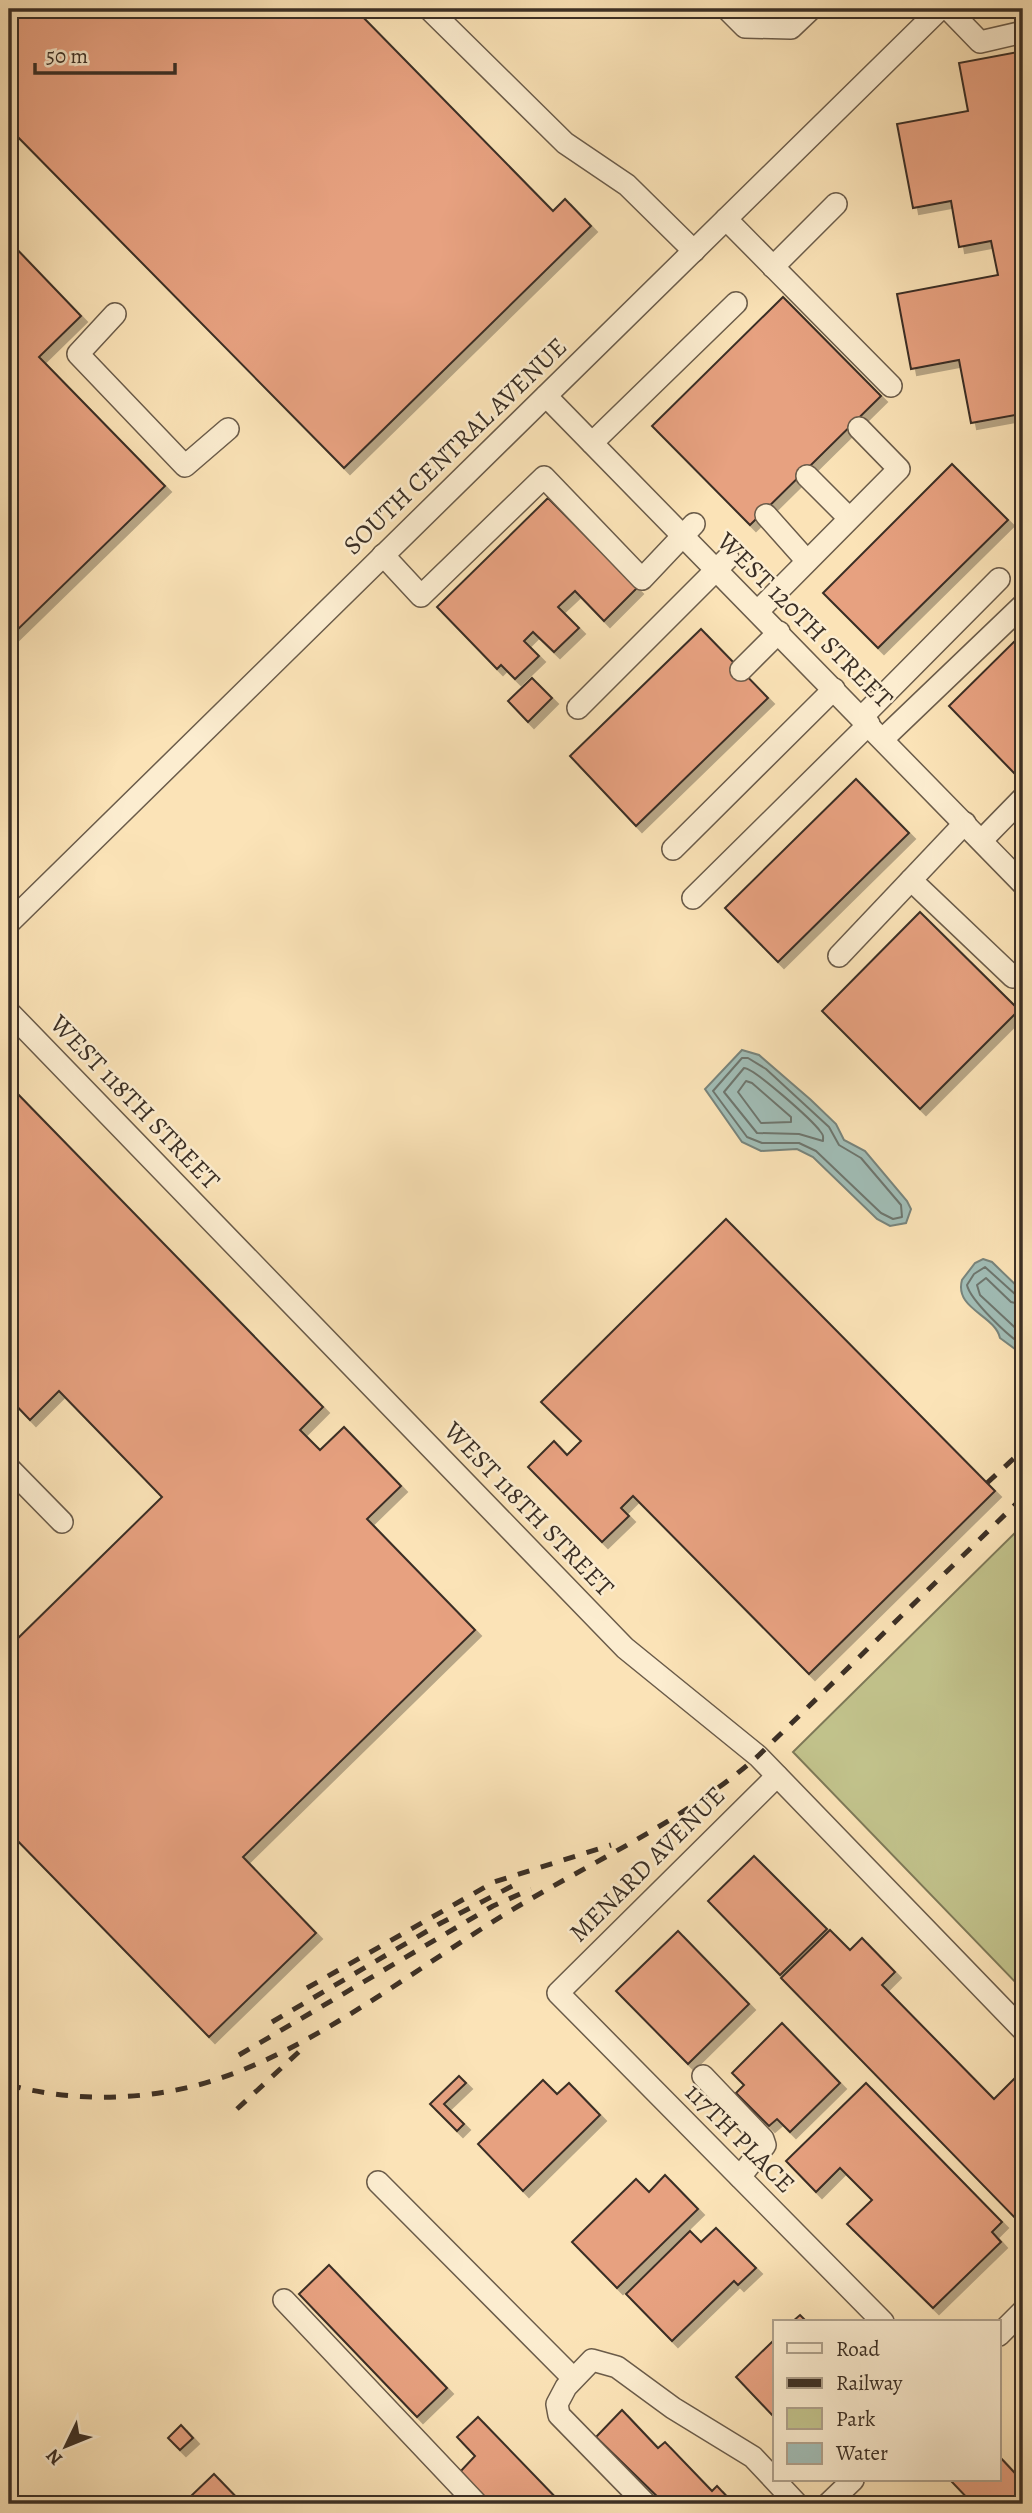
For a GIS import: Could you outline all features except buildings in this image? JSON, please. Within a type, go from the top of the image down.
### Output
[{"type":"street","points":[[429,9],[565,143],[627,185],[694,251]]},
{"type":"street","points":[[727,9],[745,27],[791,28],[811,9]]},
{"type":"street","name":"SOUTH CENTRAL AVENUE","points":[[9,923],[940,9]]},
{"type":"street","points":[[948,9],[980,42],[1023,32]]},
{"type":"street","points":[[773,267],[836,204]]},
{"type":"street","points":[[726,219],[891,386]]},
{"type":"street","points":[[592,443],[736,303]]},
{"type":"street","points":[[115,314],[78,354],[185,466],[228,429]]},
{"type":"street","name":"WEST 120TH STREET","points":[[546,396],[592,443],[651,491],[722,564],[758,611],[965,823],[1018,871]]},
{"type":"street","points":[[758,611],[899,469],[859,428]]},
{"type":"street","points":[[807,476],[849,518]]},
{"type":"street","points":[[383,555],[421,596],[544,477],[642,579],[688,529]]},
{"type":"street","points":[[766,515],[807,561]]},
{"type":"street","points":[[578,708],[722,564]]},
{"type":"street","points":[[693,898],[871,726],[999,579]]},
{"type":"street","points":[[871,726],[1023,605]]},
{"type":"street","points":[[741,670],[779,632]]},
{"type":"street","points":[[673,849],[834,689]]},
{"type":"street","points":[[982,840],[1023,798]]},
{"type":"street","points":[[839,956],[965,823]]},
{"type":"street","points":[[911,880],[1013,977],[1023,970]]},
{"type":"street","name":"WEST 118TH STREET","points":[[9,1012],[625,1648],[758,1756],[1023,2029]]},
{"type":"street","points":[[9,1468],[62,1522]]},
{"type":"street","name":"MENARD AVENUE","points":[[558,1993],[776,1776]]},
{"type":"street","name":"117TH PLACE","points":[[558,1993],[881,2320]]},
{"type":"street","points":[[703,2076],[763,2138],[765,2145],[761,2154],[740,2177]]},
{"type":"street","points":[[378,2182],[573,2378]]},
{"type":"street","points":[[284,2300],[477,2504]]},
{"type":"street","points":[[646,2504],[559,2415],[557,2404],[573,2378],[593,2360],[617,2367],[673,2408],[753,2457],[773,2478]]},
{"type":"street","points":[[776,2482],[797,2504]]},
{"type":"street","points":[[828,2504],[851,2482]]},
{"type":"green space","points":[[1023,1525],[1023,1990],[793,1752]]},
{"type":"water","points":[[742,1050],[759,1055],[836,1124],[844,1140],[865,1151],[907,1201],[911,1209],[906,1223],[890,1226],[877,1219],[813,1157],[797,1149],[761,1151],[742,1142],[705,1089]]},
{"type":"water","points":[[983,1259],[992,1262],[1023,1292],[1023,1355],[1000,1338],[991,1323],[964,1298],[962,1280],[975,1263]]},
{"type":"railway","points":[[987,1483],[1023,1450]]},
{"type":"railway","points":[[9,2085],[87,2097],[167,2092],[218,2079],[255,2065],[328,2027],[502,1916],[666,1822],[729,1780],[758,1756],[1023,1497]]},
{"type":"railway","points":[[307,1988],[494,1882],[611,1845]]},
{"type":"railway","points":[[272,2022],[441,1923],[520,1882]]},
{"type":"railway","points":[[239,2055],[493,1906],[531,1889]]},
{"type":"railway","points":[[237,2109],[303,2048]]}]
